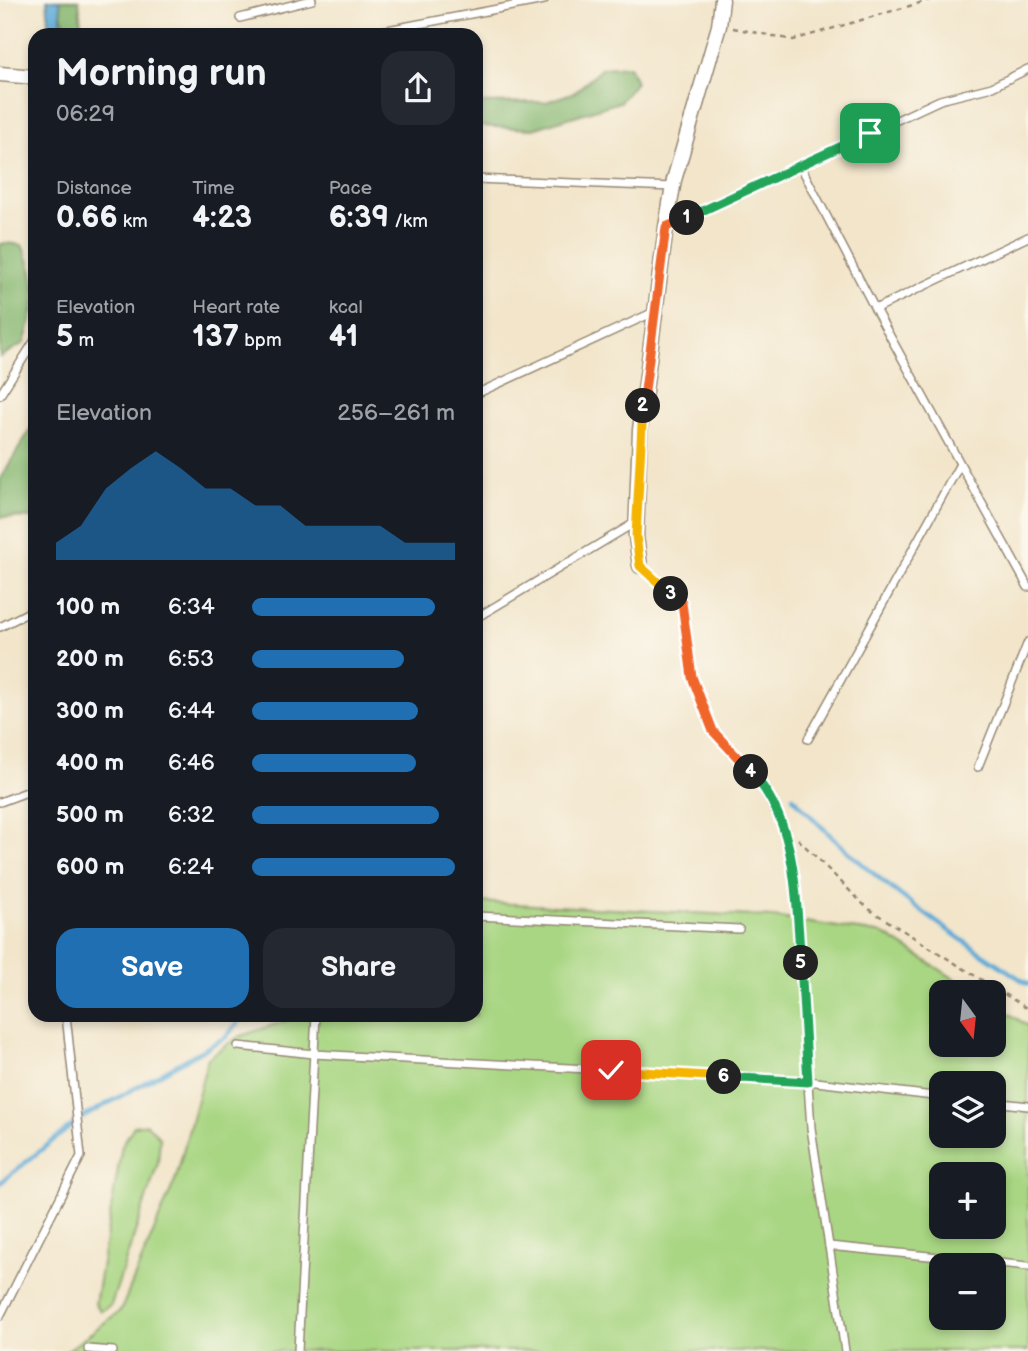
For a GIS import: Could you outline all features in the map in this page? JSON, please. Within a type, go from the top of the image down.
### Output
[{"type":"street","points":[[640,566],[636,522],[640,430],[666,227],[673,187],[703,69],[719,26],[722,0]]},
{"type":"street","points":[[0,74],[28,76]]},
{"type":"lane","points":[[240,18],[312,0]]},
{"type":"lane","points":[[398,28],[544,0]]},
{"type":"lane","points":[[666,227],[940,100],[992,87],[1028,69]]},
{"type":"lane","points":[[800,165],[875,310],[1028,587]]},
{"type":"lane","points":[[483,179],[673,187]]},
{"type":"lane","points":[[875,310],[1028,237]]},
{"type":"lane","points":[[483,391],[654,312]]},
{"type":"lane","points":[[0,395],[28,351]]},
{"type":"lane","points":[[808,739],[960,464]]},
{"type":"lane","points":[[483,614],[636,522]]},
{"type":"lane","points":[[640,566],[682,603],[692,677],[713,731],[759,780],[782,823],[793,862],[811,1128],[845,1351]]},
{"type":"lane","points":[[0,627],[28,613]]},
{"type":"lane","points":[[978,767],[1028,642]]},
{"type":"lane","points":[[0,802],[28,792]]},
{"type":"lane","points":[[483,916],[739,929]]},
{"type":"lane","points":[[0,1316],[81,1156],[67,1022]]},
{"type":"lane","points":[[298,1351],[316,1022]]},
{"type":"lane","points":[[238,1046],[314,1054],[808,1082],[929,1096]]},
{"type":"lane","points":[[1006,1103],[1028,1106]]},
{"type":"lane","points":[[829,1245],[1028,1266]]},
{"type":"lane","points":[[88,1349],[113,1351]]},
{"type":"path","points":[[719,26],[793,40],[930,0]]},
{"type":"path","points":[[782,823],[867,908],[1028,1009]]},
{"type":"green space","points":[[60,0],[79,0],[79,28],[68,28],[62,18]]},
{"type":"green space","points":[[629,66],[636,82],[620,102],[533,129],[483,126],[483,103],[546,102],[575,92],[602,68]]},
{"type":"green space","points":[[0,244],[22,245],[28,259],[28,330],[24,343],[0,357]]},
{"type":"green space","points":[[28,433],[28,518],[0,517],[0,479]]},
{"type":"green space","points":[[483,902],[772,917],[884,934],[956,980],[929,980],[929,1057],[1006,1057],[1006,1012],[1028,1026],[1028,1351],[67,1351],[121,1310],[176,1178],[208,1058],[238,1037],[282,1022],[483,1022]]},
{"type":"green space","points":[[147,1124],[160,1138],[158,1163],[111,1305],[101,1311],[95,1304],[122,1145],[134,1126]]},
{"type":"water","points":[[47,0],[60,0],[62,28],[49,28]]},
{"type":"waterway","points":[[793,797],[875,875],[965,942],[1028,984]]},
{"type":"waterway","points":[[0,1183],[80,1119],[226,1037],[238,1022]]},
{"type":"route","points":[[611,1070],[808,1082],[805,1007],[793,862],[782,823],[759,780],[713,731],[692,677],[682,603],[640,566],[636,536],[640,430],[666,227],[870,133]]}]
